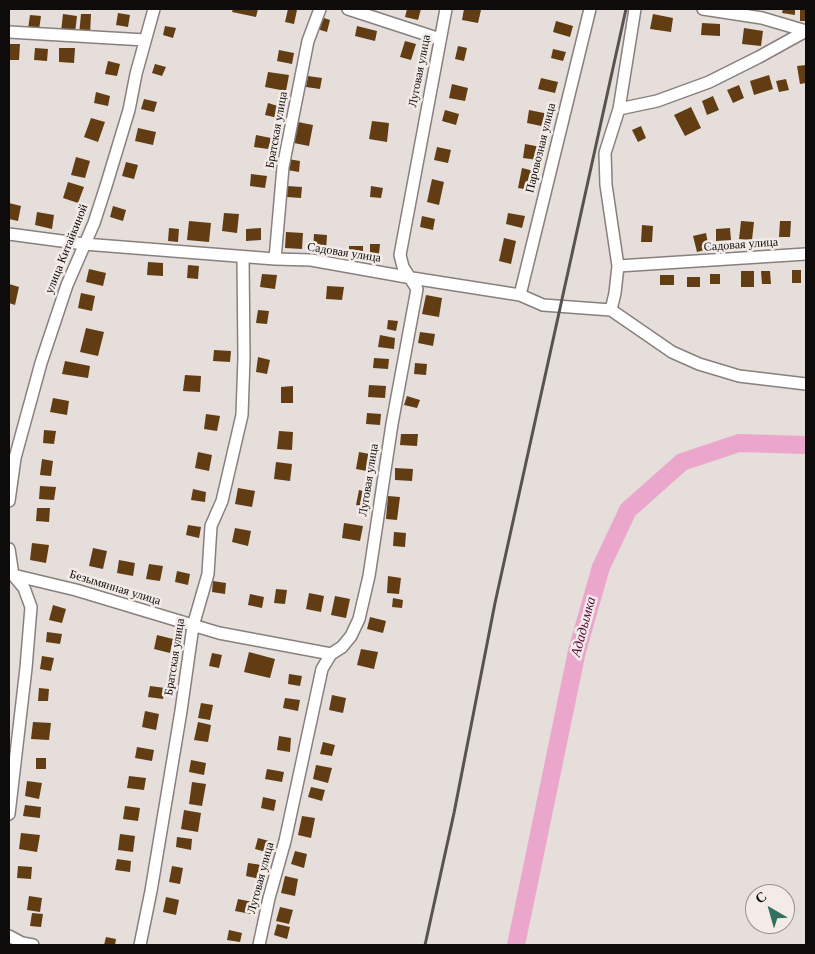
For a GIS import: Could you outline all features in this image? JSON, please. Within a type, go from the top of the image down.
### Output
[{"type":"street","name":"улица Китайкиной","points":[[9,501],[15,458],[40,363],[67,285],[94,223],[122,137],[154,9]]},
{"type":"street","name":"Братская улица","points":[[275,260],[283,167],[308,41],[320,9]]},
{"type":"street","points":[[348,9],[440,39]]},
{"type":"street","name":"Луговая улица","points":[[258,945],[285,841],[322,668],[331,654],[342,647],[351,636],[364,603],[392,424],[417,289],[403,266],[400,256],[446,9]]},
{"type":"street","name":"Паровозная улица","points":[[520,295],[590,9]]},
{"type":"street","points":[[635,9],[619,109],[605,154],[606,185],[618,266],[611,310],[672,352],[699,364],[739,376],[806,384]]},
{"type":"street","points":[[702,9],[762,18],[806,31]]},
{"type":"street","points":[[619,109],[657,101],[709,82],[760,57],[806,31]]},
{"type":"street","points":[[9,32],[33,35],[145,40]]},
{"type":"street","name":"Садовая улица","points":[[9,234],[84,244],[275,260],[311,260],[520,295],[543,305],[611,310]]},
{"type":"street","name":"Садовая улица","points":[[618,266],[806,254]]},
{"type":"street","name":"Братская улица","points":[[140,945],[153,882],[193,626],[208,574],[211,526],[222,501],[242,415],[244,358],[243,257]]},
{"type":"street","points":[[9,549],[11,574],[24,588],[31,607],[9,814]]},
{"type":"street","name":"Безымянная улица","points":[[11,574],[76,590],[219,633],[331,654]]},
{"type":"street","points":[[9,936],[22,943],[33,945]]},
{"type":"building","points":[[233,9],[258,9],[256,17],[232,12]]},
{"type":"building","points":[[288,9],[297,10],[294,24],[285,22]]},
{"type":"building","points":[[407,9],[421,9],[418,20],[405,17]]},
{"type":"building","points":[[464,9],[481,10],[478,23],[462,20]]},
{"type":"building","points":[[783,9],[795,9],[795,15],[782,13]]},
{"type":"building","points":[[800,9],[806,9],[806,21],[800,21]]},
{"type":"building","points":[[118,13],[130,15],[128,27],[116,25]]},
{"type":"building","points":[[63,14],[77,16],[75,33],[61,32]]},
{"type":"building","points":[[81,14],[91,14],[90,35],[79,35]]},
{"type":"building","points":[[653,14],[673,18],[671,32],[650,29]]},
{"type":"building","points":[[30,15],[41,16],[39,30],[28,29]]},
{"type":"building","points":[[321,17],[330,20],[327,32],[317,29]]},
{"type":"building","points":[[556,21],[573,26],[570,37],[553,32]]},
{"type":"building","points":[[702,23],[720,24],[720,36],[701,35]]},
{"type":"building","points":[[165,26],[176,28],[173,38],[163,35]]},
{"type":"building","points":[[357,26],[377,31],[375,41],[355,36]]},
{"type":"building","points":[[744,28],[763,31],[761,46],[742,44]]},
{"type":"building","points":[[405,41],[416,44],[411,60],[400,57]]},
{"type":"building","points":[[9,44],[20,44],[19,60],[9,60]]},
{"type":"building","points":[[458,46],[467,48],[464,61],[455,59]]},
{"type":"building","points":[[35,48],[48,49],[47,61],[34,60]]},
{"type":"building","points":[[59,48],[75,48],[74,63],[59,62]]},
{"type":"building","points":[[553,49],[566,52],[563,61],[551,58]]},
{"type":"building","points":[[279,50],[294,53],[292,64],[277,61]]},
{"type":"building","points":[[108,61],[120,64],[117,76],[105,74]]},
{"type":"building","points":[[155,64],[166,67],[162,76],[152,73]]},
{"type":"building","points":[[806,65],[806,83],[800,84],[797,66]]},
{"type":"building","points":[[268,72],[289,75],[286,91],[265,87]]},
{"type":"building","points":[[769,75],[773,89],[754,95],[750,81]]},
{"type":"building","points":[[308,76],[322,78],[320,89],[306,87]]},
{"type":"building","points":[[541,78],[558,82],[555,93],[538,89]]},
{"type":"building","points":[[786,79],[789,90],[779,92],[776,81]]},
{"type":"building","points":[[452,84],[468,88],[465,101],[449,98]]},
{"type":"building","points":[[739,85],[744,98],[733,103],[727,90]]},
{"type":"building","points":[[96,92],[110,96],[108,106],[94,103]]},
{"type":"building","points":[[713,96],[719,110],[707,115],[702,101]]},
{"type":"building","points":[[144,99],[157,102],[154,112],[141,109]]},
{"type":"building","points":[[268,103],[281,107],[278,118],[265,115]]},
{"type":"building","points":[[691,107],[701,128],[685,136],[674,115]]},
{"type":"building","points":[[445,110],[459,114],[456,125],[442,121]]},
{"type":"building","points":[[529,110],[549,114],[546,127],[527,123]]},
{"type":"building","points":[[91,118],[105,122],[98,142],[84,137]]},
{"type":"building","points":[[372,121],[389,123],[387,142],[369,139]]},
{"type":"building","points":[[298,122],[313,125],[309,146],[294,143]]},
{"type":"building","points":[[641,126],[646,138],[638,142],[632,130]]},
{"type":"building","points":[[138,128],[156,132],[153,145],[135,141]]},
{"type":"building","points":[[256,135],[271,138],[268,149],[254,147]]},
{"type":"building","points":[[525,144],[541,147],[538,160],[523,158]]},
{"type":"building","points":[[437,147],[451,150],[448,163],[434,160]]},
{"type":"building","points":[[76,157],[90,161],[85,178],[71,175]]},
{"type":"building","points":[[288,159],[300,161],[299,172],[287,170]]},
{"type":"building","points":[[126,162],[138,165],[134,179],[122,176]]},
{"type":"building","points":[[522,168],[534,171],[530,190],[518,188]]},
{"type":"building","points":[[251,174],[267,176],[265,188],[250,186]]},
{"type":"building","points":[[432,179],[444,182],[439,205],[427,202]]},
{"type":"building","points":[[68,182],[84,187],[78,203],[63,198]]},
{"type":"building","points":[[287,186],[302,187],[301,198],[287,197]]},
{"type":"building","points":[[371,186],[383,188],[381,198],[370,197]]},
{"type":"building","points":[[9,203],[21,206],[18,221],[9,219]]},
{"type":"building","points":[[113,206],[126,210],[123,221],[110,217]]},
{"type":"building","points":[[37,212],[54,215],[52,229],[35,225]]},
{"type":"building","points":[[224,213],[239,214],[237,233],[222,231]]},
{"type":"building","points":[[508,213],[525,216],[522,228],[506,224]]},
{"type":"building","points":[[422,216],[435,219],[433,230],[420,227]]},
{"type":"building","points":[[189,221],[211,223],[209,242],[187,240]]},
{"type":"building","points":[[741,221],[754,222],[752,240],[739,239]]},
{"type":"building","points":[[780,221],[791,221],[790,237],[779,237]]},
{"type":"building","points":[[642,225],[653,226],[652,242],[641,242]]},
{"type":"building","points":[[169,228],[179,229],[178,242],[168,241]]},
{"type":"building","points":[[261,228],[261,240],[246,241],[246,229]]},
{"type":"building","points":[[730,228],[731,240],[716,241],[716,229]]},
{"type":"building","points":[[286,232],[303,233],[302,249],[285,248]]},
{"type":"building","points":[[706,233],[709,249],[697,252],[693,236]]},
{"type":"building","points":[[314,234],[327,235],[326,251],[313,250]]},
{"type":"building","points":[[504,238],[516,241],[511,264],[499,261]]},
{"type":"building","points":[[370,244],[380,244],[379,254],[370,254]]},
{"type":"building","points":[[349,246],[363,246],[363,254],[349,253]]},
{"type":"building","points":[[148,262],[163,263],[163,276],[147,275]]},
{"type":"building","points":[[188,265],[199,266],[198,279],[187,278]]},
{"type":"building","points":[[89,269],[106,273],[103,286],[86,282]]},
{"type":"building","points":[[792,270],[801,270],[801,283],[792,283]]},
{"type":"building","points":[[741,271],[754,271],[754,287],[741,287]]},
{"type":"building","points":[[761,271],[770,271],[771,284],[762,284]]},
{"type":"building","points":[[262,274],[277,275],[275,289],[260,287]]},
{"type":"building","points":[[710,274],[720,274],[720,284],[710,284]]},
{"type":"building","points":[[660,275],[674,275],[674,285],[660,285]]},
{"type":"building","points":[[687,277],[700,277],[700,287],[687,287]]},
{"type":"building","points":[[9,284],[19,287],[15,305],[9,303]]},
{"type":"building","points":[[327,286],[344,287],[342,300],[326,299]]},
{"type":"building","points":[[81,293],[95,296],[92,311],[78,308]]},
{"type":"building","points":[[426,295],[442,298],[439,317],[422,314]]},
{"type":"building","points":[[258,310],[269,311],[267,324],[256,323]]},
{"type":"building","points":[[388,320],[398,321],[396,331],[387,329]]},
{"type":"building","points":[[86,328],[104,332],[98,356],[80,352]]},
{"type":"building","points":[[420,332],[435,334],[433,346],[418,343]]},
{"type":"building","points":[[380,335],[395,338],[394,349],[378,347]]},
{"type":"building","points":[[214,350],[231,351],[230,362],[213,361]]},
{"type":"building","points":[[258,357],[270,360],[267,374],[256,372]]},
{"type":"building","points":[[374,358],[389,359],[388,369],[373,368]]},
{"type":"building","points":[[65,361],[90,366],[88,378],[62,374]]},
{"type":"building","points":[[415,363],[427,364],[426,375],[414,374]]},
{"type":"building","points":[[185,375],[201,376],[200,392],[183,391]]},
{"type":"building","points":[[369,385],[386,386],[385,398],[368,397]]},
{"type":"building","points":[[293,386],[293,403],[281,403],[281,387]]},
{"type":"building","points":[[407,396],[420,400],[417,408],[404,405]]},
{"type":"building","points":[[53,398],[69,401],[67,415],[50,412]]},
{"type":"building","points":[[367,413],[381,414],[380,425],[366,424]]},
{"type":"building","points":[[206,414],[220,416],[217,431],[204,429]]},
{"type":"building","points":[[44,430],[56,431],[54,444],[43,443]]},
{"type":"building","points":[[279,431],[293,432],[292,450],[277,449]]},
{"type":"building","points":[[401,434],[418,434],[417,446],[400,445]]},
{"type":"building","points":[[198,452],[212,455],[209,471],[195,468]]},
{"type":"building","points":[[359,452],[375,455],[372,472],[356,469]]},
{"type":"building","points":[[42,459],[53,461],[51,476],[40,475]]},
{"type":"building","points":[[276,462],[292,464],[290,481],[274,479]]},
{"type":"building","points":[[395,468],[413,469],[412,481],[395,480]]},
{"type":"building","points":[[40,486],[56,487],[54,500],[39,499]]},
{"type":"building","points":[[238,488],[255,491],[252,507],[235,504]]},
{"type":"building","points":[[193,489],[206,492],[205,502],[191,500]]},
{"type":"building","points":[[359,490],[371,493],[368,507],[356,505]]},
{"type":"building","points":[[388,496],[400,497],[397,520],[386,519]]},
{"type":"building","points":[[37,508],[50,508],[49,522],[36,521]]},
{"type":"building","points":[[344,523],[363,526],[360,541],[342,538]]},
{"type":"building","points":[[188,525],[201,527],[199,538],[186,535]]},
{"type":"building","points":[[235,528],[251,531],[248,546],[232,542]]},
{"type":"building","points":[[394,532],[406,533],[405,547],[393,546]]},
{"type":"building","points":[[32,543],[49,545],[46,563],[30,560]]},
{"type":"building","points":[[93,548],[107,551],[103,569],[89,566]]},
{"type":"building","points":[[119,560],[135,563],[133,576],[117,573]]},
{"type":"building","points":[[149,564],[163,566],[160,581],[146,579]]},
{"type":"building","points":[[177,571],[190,574],[188,585],[175,582]]},
{"type":"building","points":[[388,576],[401,578],[399,594],[387,593]]},
{"type":"building","points":[[213,581],[226,583],[225,594],[212,592]]},
{"type":"building","points":[[276,589],[287,590],[285,604],[274,603]]},
{"type":"building","points":[[309,593],[324,596],[321,612],[306,609]]},
{"type":"building","points":[[250,594],[264,597],[262,608],[248,605]]},
{"type":"building","points":[[335,596],[350,599],[346,618],[331,615]]},
{"type":"building","points":[[393,598],[403,600],[402,608],[392,607]]},
{"type":"building","points":[[53,605],[66,609],[62,623],[49,620]]},
{"type":"building","points":[[370,617],[386,621],[383,633],[367,629]]},
{"type":"building","points":[[47,632],[62,634],[60,644],[46,642]]},
{"type":"building","points":[[157,635],[173,639],[170,653],[154,649]]},
{"type":"building","points":[[361,649],[378,652],[374,669],[357,665]]},
{"type":"building","points":[[249,652],[275,659],[270,678],[244,672]]},
{"type":"building","points":[[212,653],[222,655],[219,668],[209,666]]},
{"type":"building","points":[[42,656],[54,658],[51,671],[40,669]]},
{"type":"building","points":[[289,674],[302,676],[300,686],[288,684]]},
{"type":"building","points":[[150,686],[165,688],[163,699],[148,697]]},
{"type":"building","points":[[39,688],[49,689],[48,701],[38,701]]},
{"type":"building","points":[[332,695],[346,698],[343,713],[329,710]]},
{"type":"building","points":[[285,698],[300,700],[298,711],[283,708]]},
{"type":"building","points":[[201,703],[213,705],[210,720],[198,718]]},
{"type":"building","points":[[145,711],[159,714],[156,730],[142,727]]},
{"type":"building","points":[[33,722],[51,723],[49,740],[31,739]]},
{"type":"building","points":[[198,722],[211,725],[208,742],[194,740]]},
{"type":"building","points":[[279,736],[291,738],[290,752],[277,750]]},
{"type":"building","points":[[323,742],[335,745],[332,756],[320,754]]},
{"type":"building","points":[[137,747],[154,750],[152,761],[135,758]]},
{"type":"building","points":[[36,758],[46,758],[46,769],[36,769]]},
{"type":"building","points":[[191,760],[206,763],[204,775],[189,772]]},
{"type":"building","points":[[316,765],[332,768],[328,783],[313,779]]},
{"type":"building","points":[[267,769],[284,772],[282,782],[265,779]]},
{"type":"building","points":[[129,776],[146,778],[144,790],[127,788]]},
{"type":"building","points":[[27,781],[42,783],[39,799],[25,796]]},
{"type":"building","points":[[192,782],[206,784],[202,806],[189,804]]},
{"type":"building","points":[[311,787],[325,790],[322,801],[308,797]]},
{"type":"building","points":[[263,797],[276,800],[274,811],[261,808]]},
{"type":"building","points":[[25,805],[41,807],[40,818],[23,816]]},
{"type":"building","points":[[125,806],[140,808],[138,821],[123,819]]},
{"type":"building","points":[[184,810],[201,813],[198,832],[181,829]]},
{"type":"building","points":[[302,816],[315,818],[311,838],[298,835]]},
{"type":"building","points":[[21,833],[40,835],[37,852],[19,849]]},
{"type":"building","points":[[120,834],[135,836],[133,852],[118,850]]},
{"type":"building","points":[[177,837],[192,839],[191,850],[176,847]]},
{"type":"building","points":[[258,838],[269,841],[266,852],[255,849]]},
{"type":"building","points":[[295,851],[307,854],[304,868],[291,864]]},
{"type":"building","points":[[117,859],[131,861],[130,872],[115,870]]},
{"type":"building","points":[[248,863],[262,865],[260,879],[246,876]]},
{"type":"building","points":[[18,866],[32,867],[31,879],[17,878]]},
{"type":"building","points":[[172,866],[183,868],[180,884],[169,882]]},
{"type":"building","points":[[285,876],[298,879],[295,896],[281,893]]},
{"type":"building","points":[[29,896],[42,898],[40,912],[27,910]]},
{"type":"building","points":[[166,897],[179,900],[176,915],[163,912]]},
{"type":"building","points":[[238,899],[253,902],[251,914],[235,911]]},
{"type":"building","points":[[280,907],[293,910],[289,924],[276,921]]},
{"type":"building","points":[[32,913],[43,914],[41,927],[30,926]]},
{"type":"building","points":[[277,924],[290,927],[287,939],[274,935]]},
{"type":"building","points":[[229,930],[242,933],[240,942],[227,940]]},
{"type":"building","points":[[106,937],[116,939],[115,945],[104,945]]},
{"type":"waterway","name":"Ададымка","points":[[516,945],[577,651],[601,567],[628,510],[682,462],[739,443],[806,445]]},
{"type":"railway","points":[[425,945],[454,813],[495,603],[626,9]]}]
